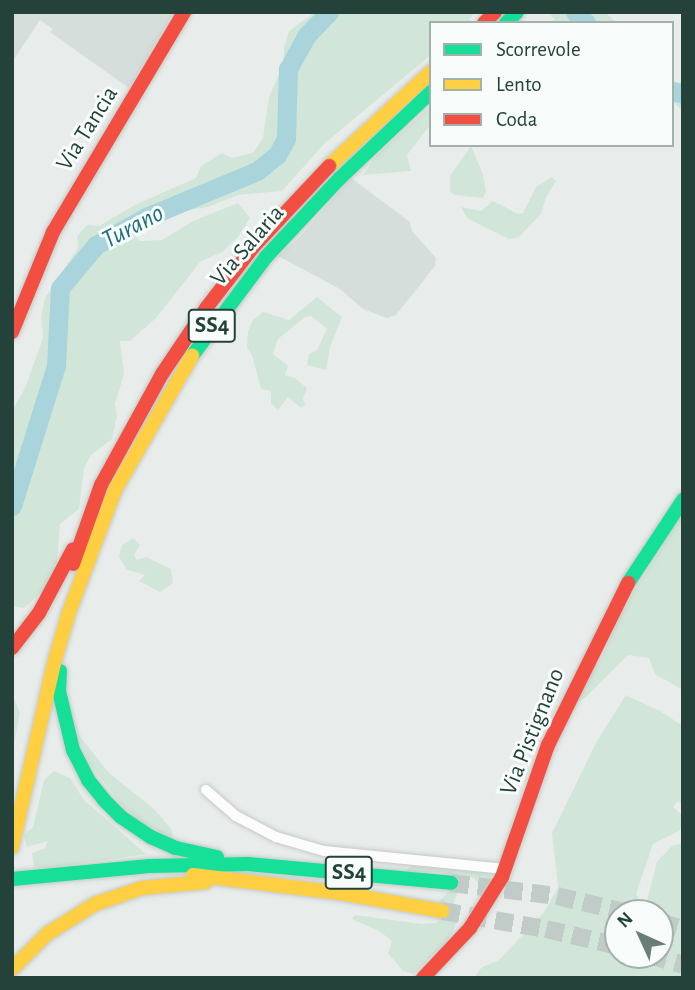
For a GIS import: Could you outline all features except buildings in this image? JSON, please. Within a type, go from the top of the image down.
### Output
[{"type":"main road","name":"Via Tancia","points":[[12,332],[34,271],[59,222],[184,12]]},
{"type":"main road","name":"Via Salaria","points":[[89,517],[101,485],[162,374],[223,286],[254,246],[324,171],[429,74]]},
{"type":"main road","name":"Via Salaria","points":[[69,612],[115,490],[175,381],[218,317],[266,257],[339,178],[429,94]]},
{"type":"main road","name":"Via Pistignano","points":[[423,978],[470,928],[505,869],[548,746],[570,696],[620,595],[683,500]]},
{"type":"main road","name":"SS4","points":[[12,648],[50,595],[89,517]]},
{"type":"main road","points":[[12,807],[56,617],[89,517]]},
{"type":"main road","name":"SS4","points":[[69,612],[59,691],[67,732],[88,780],[121,817],[151,837],[176,848],[248,864],[451,883]]},
{"type":"main road","points":[[12,847],[54,663],[69,612]]},
{"type":"main road","points":[[12,879],[39,881],[149,866],[248,864]]},
{"type":"main road","name":"SS4","points":[[12,889],[39,881],[176,874],[340,893],[442,911]]},
{"type":"main road","points":[[12,969],[47,934],[70,917],[119,894],[163,884],[244,880]]},
{"type":"street","points":[[206,790],[236,816],[276,838],[324,851],[505,869]]},
{"type":"shaded area","points":[[12,12],[174,12],[129,88],[50,32],[53,29],[40,20],[12,62]]},
{"type":"shaded area","points":[[351,178],[410,222],[412,231],[436,258],[435,266],[396,315],[387,318],[363,309],[340,289],[278,256],[300,237]]},
{"type":"green space","points":[[315,12],[475,12],[468,21],[429,21],[429,57],[325,143],[282,191],[238,195],[208,207],[189,210],[134,235],[140,241],[162,240],[193,221],[238,203],[250,218],[238,237],[222,252],[200,262],[156,318],[130,341],[120,341],[124,374],[115,404],[117,416],[112,439],[91,455],[84,468],[79,509],[60,524],[57,561],[49,585],[24,608],[12,606],[12,411],[25,388],[43,338],[41,316],[45,298],[78,248],[77,236],[87,225],[99,226],[135,205],[196,178],[201,166],[222,153],[232,158],[253,153],[263,138],[269,97],[284,63],[284,48],[289,31]]},
{"type":"green space","points":[[549,12],[605,12],[615,21],[556,21]]},
{"type":"green space","points":[[674,81],[683,83],[683,112],[674,102]]},
{"type":"green space","points":[[429,108],[429,127],[407,155],[411,171],[363,175],[376,156]]},
{"type":"green space","points":[[471,147],[483,174],[486,191],[483,198],[454,195],[450,191],[450,176]]},
{"type":"green space","points":[[552,177],[556,181],[546,197],[541,214],[519,237],[509,239],[482,226],[467,218],[461,207],[481,211],[493,201],[518,214],[523,213],[536,187]]},
{"type":"green space","points":[[317,297],[342,317],[330,347],[326,370],[307,365],[309,354],[317,350],[327,329],[311,316],[305,317],[278,339],[273,354],[288,366],[285,375],[295,378],[307,388],[303,398],[305,405],[301,408],[288,397],[278,410],[271,403],[271,391],[261,389],[252,355],[247,348],[248,331],[253,320],[263,312],[289,320]]},
{"type":"green space","points":[[683,514],[683,690],[655,674],[649,658],[628,655],[586,697],[573,704],[590,671],[601,660],[622,611]]},
{"type":"green space","points":[[133,538],[140,545],[134,555],[137,560],[146,557],[171,569],[173,583],[160,592],[139,581],[145,575],[127,570],[119,557],[122,545]]},
{"type":"green space","points":[[12,694],[20,713],[12,753]]},
{"type":"green space","points":[[626,695],[660,711],[683,726],[683,803],[677,802],[673,807],[683,816],[683,825],[679,831],[653,844],[636,894],[638,899],[604,899],[604,969],[674,969],[674,899],[648,899],[657,862],[672,846],[680,844],[683,847],[683,978],[474,978],[482,967],[499,960],[545,911],[558,887],[552,833],[597,741]]},
{"type":"green space","points":[[78,734],[109,773],[154,809],[172,830],[173,836],[166,836],[139,820],[122,805],[90,764]]},
{"type":"green space","points":[[54,771],[70,778],[84,800],[146,854],[51,868],[34,867],[32,853],[45,848],[48,841],[27,847],[24,835],[33,827],[44,780]]},
{"type":"green space","points":[[415,862],[476,868],[492,875],[484,887],[472,877],[463,877],[451,911],[451,919],[456,923],[453,931],[444,945],[413,974],[403,971],[388,953],[392,941],[379,931],[352,919],[355,915],[422,924],[436,923],[442,918],[439,901],[454,886],[451,877],[443,872],[405,872]]},
{"type":"waterway","name":"Turano","points":[[12,506],[56,366],[60,288],[96,245],[146,217],[257,171],[277,155],[286,139],[288,69],[306,36],[329,12]]},
{"type":"waterway","name":"Turano","points":[[575,12],[584,21]]},
{"type":"waterway","name":"Turano","points":[[674,92],[683,94]]},
{"type":"tunnel","points":[[451,883],[557,896],[604,907]]},
{"type":"tunnel","points":[[442,911],[546,929],[604,943]]},
{"type":"tunnel","points":[[674,926],[683,929]]},
{"type":"tunnel","points":[[674,962],[683,965]]},
{"type":"traffic: fast","points":[[508,21],[517,12]]},
{"type":"traffic: fast","points":[[192,356],[266,257],[339,179],[429,94]]},
{"type":"traffic: fast","points":[[628,583],[683,500]]},
{"type":"traffic: fast","points":[[60,671],[59,691],[73,750],[88,780],[104,800],[121,817],[151,837],[176,848],[217,857]]},
{"type":"traffic: fast","points":[[12,879],[149,866],[248,864],[451,883]]},
{"type":"traffic: slow","points":[[329,166],[429,74]]},
{"type":"traffic: slow","points":[[12,847],[54,663],[69,612],[115,490],[192,356]]},
{"type":"traffic: slow","points":[[193,875],[340,893],[442,911]]},
{"type":"traffic: slow","points":[[12,969],[47,934],[95,904],[142,888],[206,882]]},
{"type":"traffic: jam","points":[[12,332],[53,232],[184,12]]},
{"type":"traffic: jam","points":[[486,21],[495,12]]},
{"type":"traffic: jam","points":[[73,564],[101,485],[162,374],[207,307],[254,246],[329,166]]},
{"type":"traffic: jam","points":[[12,648],[39,613],[73,549]]},
{"type":"traffic: jam","points":[[423,978],[470,928],[502,877],[548,745],[628,583]]}]
